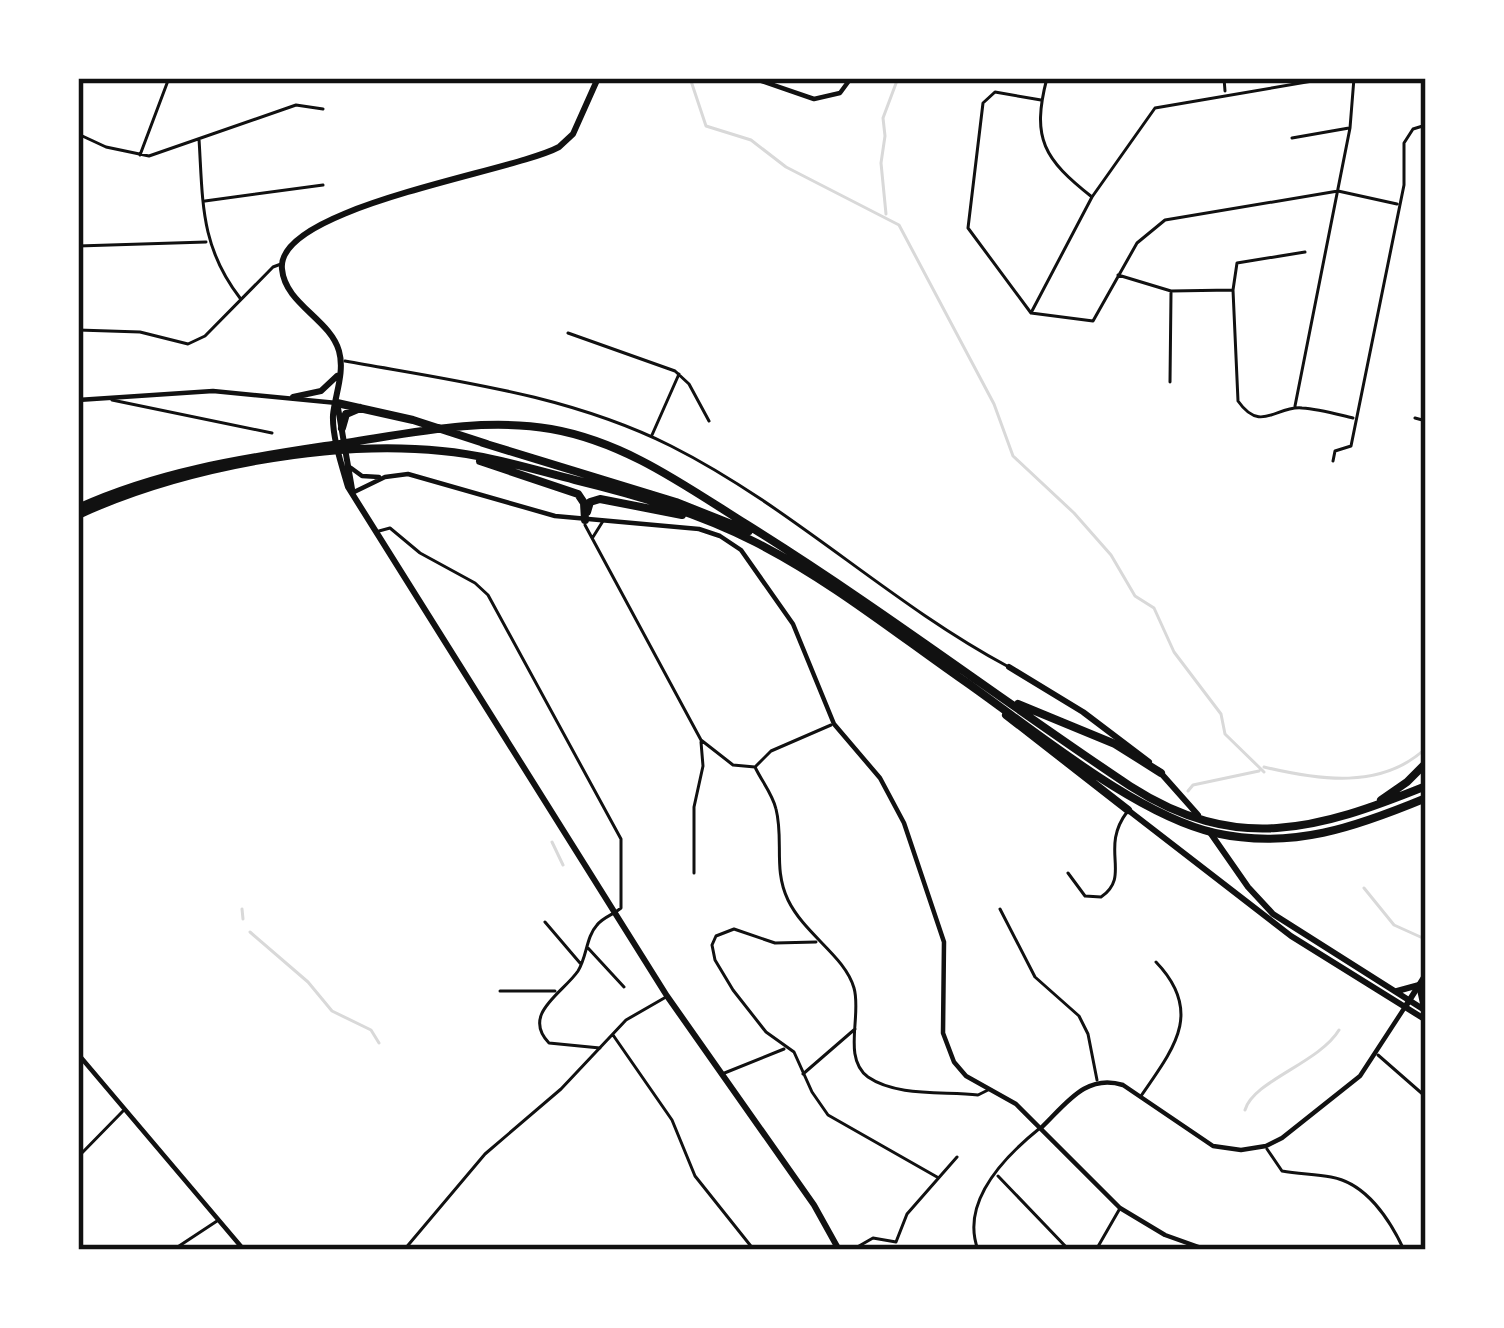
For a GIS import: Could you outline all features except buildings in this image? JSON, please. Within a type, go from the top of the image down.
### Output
[{"type":"highway","points":[[337,403],[676,502],[786,549]]},
{"type":"highway","points":[[342,428],[346,414],[362,408]]},
{"type":"highway","points":[[78,511],[180,471],[428,431],[526,425],[600,441],[650,464],[786,549],[1143,794],[1216,833],[1266,840],[1310,837],[1365,823],[1426,798]]},
{"type":"highway","points":[[483,442],[753,541],[812,574],[1138,801],[1205,826],[1287,830],[1360,813],[1426,786]]},
{"type":"highway","points":[[360,445],[452,452],[619,491]]},
{"type":"highway","points":[[452,452],[578,494],[585,520]]},
{"type":"highway","points":[[585,520],[590,502],[599,499],[706,520]]},
{"type":"highway","points":[[973,687],[1128,810]]},
{"type":"highway","points":[[1010,703],[1115,744],[1161,773]]},
{"type":"highway","points":[[1360,813],[1407,782],[1426,763]]},
{"type":"main road","points":[[352,493],[337,403],[340,360],[332,338],[288,286],[281,264],[292,242],[341,215],[559,147],[575,130],[598,78]]},
{"type":"main road","points":[[293,397],[324,389],[339,374]]},
{"type":"main road","points":[[337,403],[333,414],[340,457],[352,493],[615,914],[814,1205],[839,1250]]},
{"type":"main road","points":[[1009,667],[1096,721],[1161,773],[1264,905],[1394,991],[1426,1020]]},
{"type":"main road","points":[[1128,810],[1292,936],[1426,1011]]},
{"type":"main road","points":[[1407,1004],[1426,974]]},
{"type":"main road","points":[[1394,991],[1419,986]]},
{"type":"main road","points":[[1419,986],[1426,1011]]},
{"type":"street","points":[[753,78],[826,99],[840,93],[851,78]]},
{"type":"street","points":[[1047,78],[1039,119],[1044,148],[1055,168],[1092,197]]},
{"type":"street","points":[[1224,78],[1225,93]]},
{"type":"street","points":[[1031,313],[1092,197],[1155,108],[1330,78]]},
{"type":"street","points":[[1294,406],[1350,128],[1354,78]]},
{"type":"street","points":[[140,157],[166,79]]},
{"type":"street","points":[[1041,100],[994,92],[982,104],[968,228],[1031,313],[1093,321],[1137,243],[1165,220],[1338,191],[1397,204]]},
{"type":"street","points":[[78,134],[140,157],[296,105],[323,109]]},
{"type":"street","points":[[1333,461],[1335,451],[1351,446],[1404,185],[1404,142],[1413,129],[1426,125]]},
{"type":"street","points":[[1292,138],[1350,128]]},
{"type":"street","points":[[199,139],[207,242],[219,270],[242,299]]},
{"type":"street","points":[[203,201],[323,185]]},
{"type":"street","points":[[78,246],[207,242]]},
{"type":"street","points":[[1305,252],[1237,263],[1233,290],[1238,401],[1253,415],[1267,418],[1294,406],[1354,418]]},
{"type":"street","points":[[78,330],[140,332],[188,344],[205,336],[281,264]]},
{"type":"street","points":[[1117,275],[1172,291],[1233,290]]},
{"type":"street","points":[[1170,382],[1172,291]]},
{"type":"street","points":[[568,333],[679,374],[709,421]]},
{"type":"street","points":[[340,360],[537,397],[651,437],[780,511],[920,616],[1009,667]]},
{"type":"street","points":[[651,437],[679,374]]},
{"type":"street","points":[[78,400],[199,391],[337,403]]},
{"type":"street","points":[[105,396],[122,405],[272,433]]},
{"type":"street","points":[[1415,418],[1426,421]]},
{"type":"street","points":[[347,461],[362,476],[413,475],[542,513],[699,529],[736,546],[793,624],[834,724],[880,778],[904,823],[944,942],[945,1043],[966,1076],[1016,1104],[1120,1208],[1165,1235],[1207,1250]]},
{"type":"street","points":[[352,493],[385,477]]},
{"type":"street","points":[[363,511],[367,485]]},
{"type":"street","points":[[585,520],[701,740],[704,766],[694,807],[694,873]]},
{"type":"street","points":[[592,538],[603,520]]},
{"type":"street","points":[[376,532],[390,528],[420,554],[488,595],[623,844],[622,901],[615,914],[598,922],[581,964],[556,991],[539,1023],[544,1039],[555,1045],[600,1048]]},
{"type":"street","points":[[755,767],[771,751],[834,724]]},
{"type":"street","points":[[701,740],[733,765],[755,767]]},
{"type":"street","points":[[755,767],[776,808],[781,884],[797,917],[849,974],[857,1000],[860,1070],[901,1089],[978,1095],[989,1089]]},
{"type":"street","points":[[1068,873],[1089,897],[1101,897],[1112,889],[1117,877],[1114,834],[1128,810]]},
{"type":"street","points":[[1000,909],[1035,976],[1064,1001],[1086,1030],[1097,1082]]},
{"type":"street","points":[[545,922],[581,964]]},
{"type":"street","points":[[818,942],[775,943],[734,929],[720,933],[712,945],[715,960],[734,990],[766,1032],[798,1058],[820,1106],[837,1122],[938,1177]]},
{"type":"street","points":[[587,947],[624,987]]},
{"type":"street","points":[[1140,1097],[1181,1031],[1174,981],[1156,962]]},
{"type":"street","points":[[500,991],[556,991]]},
{"type":"street","points":[[404,1250],[485,1154],[561,1089],[626,1020],[668,996]]},
{"type":"street","points":[[978,1250],[971,1222],[975,1205],[1023,1142],[1085,1087],[1118,1083],[1214,1146],[1241,1150],[1266,1146],[1352,1082],[1377,1054],[1407,1004]]},
{"type":"street","points":[[803,1074],[856,1028]]},
{"type":"street","points":[[612,1034],[672,1120],[694,1176],[754,1250]]},
{"type":"street","points":[[722,1074],[785,1048]]},
{"type":"street","points":[[78,1054],[244,1250]]},
{"type":"street","points":[[1377,1054],[1426,1097]]},
{"type":"street","points":[[78,1157],[124,1110]]},
{"type":"street","points":[[1266,1146],[1282,1171],[1334,1177],[1356,1186],[1394,1229],[1405,1250]]},
{"type":"street","points":[[899,1250],[896,1242],[908,1214],[956,1157]]},
{"type":"street","points":[[997,1175],[1069,1250]]},
{"type":"street","points":[[1096,1250],[1120,1208]]},
{"type":"street","points":[[173,1250],[218,1220]]},
{"type":"street","points":[[852,1250],[873,1238],[896,1242]]},
{"type":"waterway","points":[[690,78],[706,126],[751,140],[786,167],[899,225],[994,404],[1013,456],[1074,513],[1111,555],[1135,596],[1154,608],[1174,652],[1221,714],[1225,734],[1264,772]]},
{"type":"waterway","points":[[886,214],[883,118],[898,78]]},
{"type":"waterway","points":[[1264,767],[1327,778],[1370,776],[1390,771],[1426,748]]},
{"type":"waterway","points":[[1188,791],[1193,785],[1259,771]]},
{"type":"waterway","points":[[552,842],[563,865]]},
{"type":"waterway","points":[[1364,888],[1394,925],[1425,939]]},
{"type":"waterway","points":[[242,909],[243,919]]},
{"type":"waterway","points":[[250,932],[308,982],[332,1011],[371,1030],[379,1043]]},
{"type":"waterway","points":[[1245,1110],[1260,1090],[1317,1052],[1339,1030]]}]
